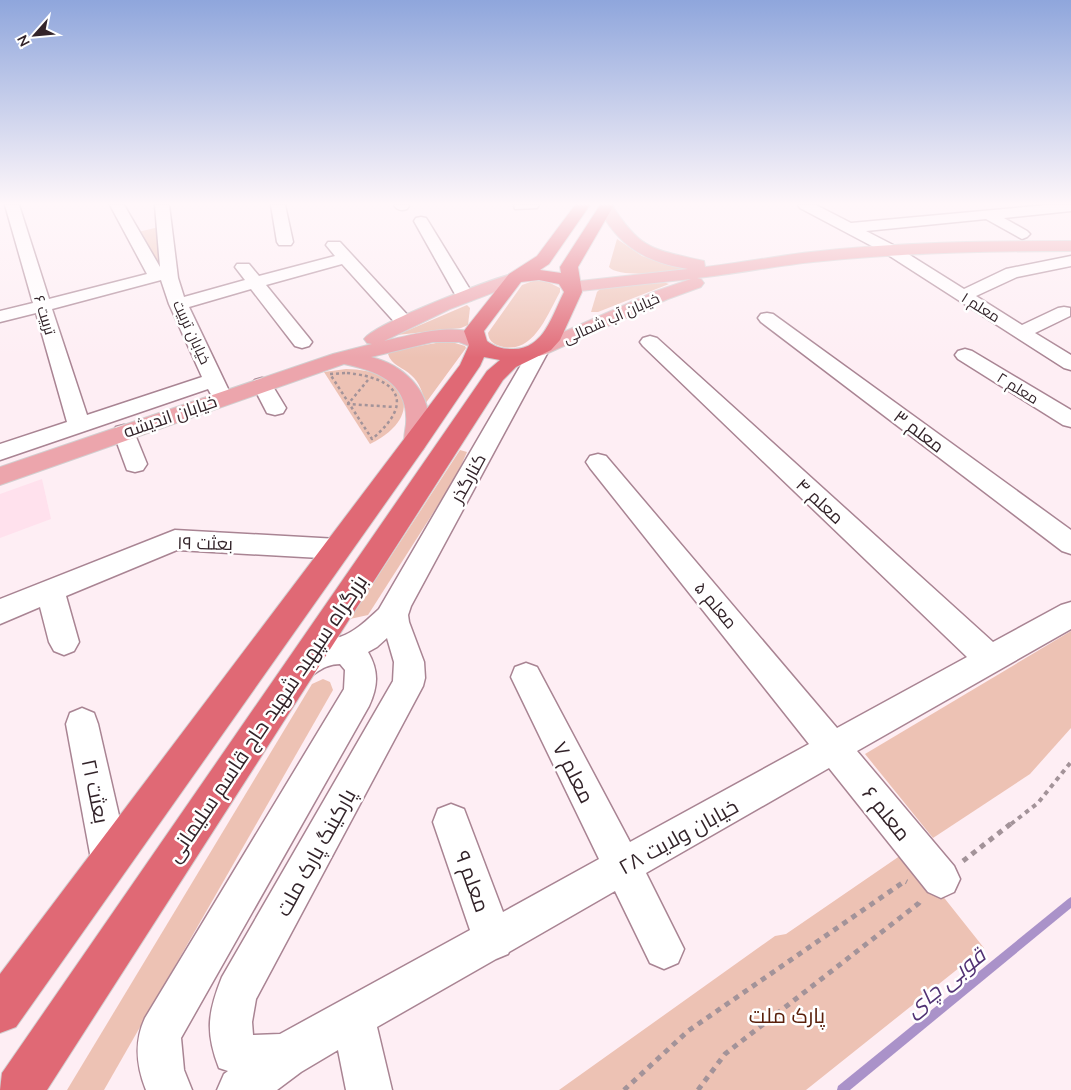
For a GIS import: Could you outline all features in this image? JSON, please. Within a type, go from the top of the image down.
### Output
[{"type":"highway","points":[[515,278],[543,260],[546,256]]},
{"type":"highway","points":[[571,286],[569,267],[576,256]]},
{"type":"highway","points":[[515,278],[529,275],[546,275],[560,278],[571,286]]},
{"type":"highway","name":"بزرگراه سپهبد شهید حاج قاسم سلیمانی","points":[[0,1011],[470,366],[478,344],[474,338],[474,331],[515,278]]},
{"type":"highway","name":"بزرگراه سپهبد شهید حاج قاسم سلیمانی","points":[[19,1090],[494,376],[503,368],[550,340],[573,292],[571,286]]},
{"type":"highway","points":[[478,344],[498,354],[531,352]]},
{"type":"main road","points":[[659,256],[687,263],[739,268]]},
{"type":"main road","name":"خیابان آب شمالی","points":[[571,286],[739,268],[824,256]]},
{"type":"main road","name":"خیابان آب شمالی","points":[[531,352],[662,295],[739,268]]},
{"type":"main road","name":"خیابان اندیشه","points":[[340,358],[405,322],[465,296],[515,278]]},
{"type":"main road","name":"خیابان اندیشه","points":[[0,476],[124,432],[218,389],[262,384],[340,358],[426,337],[462,336],[478,344]]},
{"type":"main road","points":[[340,358],[372,363],[389,371],[402,381],[412,393],[417,407],[415,444]]},
{"type":"street","name":"تربیت ۶","points":[[28,256],[79,426]]},
{"type":"street","points":[[0,317],[163,275],[150,256]]},
{"type":"street","name":"خیابان تربیت","points":[[164,256],[163,275],[171,288],[218,389]]},
{"type":"street","points":[[441,256],[465,296]]},
{"type":"street","name":"معلم ۱","points":[[900,256],[1071,364]]},
{"type":"street","points":[[178,304],[345,258],[405,322]]},
{"type":"street","points":[[963,296],[1012,273],[1071,261]]},
{"type":"street","points":[[243,266],[302,342]]},
{"type":"street","points":[[1021,332],[1064,312]]},
{"type":"street","name":"معلم ۳","points":[[767,318],[1071,544]]},
{"type":"street","name":"معلم ۴","points":[[650,342],[990,660]]},
{"type":"street","name":"کنارگذر","points":[[352,662],[367,638],[383,625],[397,606],[531,352]]},
{"type":"street","name":"معلم ۲","points":[[965,355],[1071,420]]},
{"type":"street","points":[[262,384],[275,408]]},
{"type":"street","points":[[0,452],[79,426],[218,389]]},
{"type":"street","points":[[124,432],[135,464]]},
{"type":"street","name":"معلم ۵","points":[[598,462],[834,748]]},
{"type":"street","name":"بعثت ۱۹","points":[[0,612],[175,540],[338,549]]},
{"type":"street","points":[[50,590],[64,642]]},
{"type":"street","name":"پارکینگ پارک ملت","points":[[285,1056],[257,1059],[235,1052],[230,1038],[231,1010],[237,992],[407,686],[411,676],[408,656],[395,622],[394,615],[397,606]]},
{"type":"street","name":"خیابان ولایت ۲۸","points":[[285,1056],[354,1019],[1071,614]]},
{"type":"street","points":[[297,670],[321,653],[329,651],[352,662],[372,657],[384,648],[399,648],[408,656]]},
{"type":"street","points":[[169,1090],[165,1083],[159,1058],[160,1033],[358,695],[362,684],[352,662]]},
{"type":"street","name":"معلم ۷","points":[[526,677],[664,949]]},
{"type":"street","name":"بعثت ۲۱","points":[[82,724],[110,859]]},
{"type":"street","name":"معلم ۶","points":[[834,748],[934,884]]},
{"type":"street","name":"معلم ۹","points":[[452,822],[494,940]]},
{"type":"street","points":[[354,1019],[369,1090]]},
{"type":"street","points":[[240,1090],[285,1056]]},
{"type":"path","points":[[348,373],[382,380],[393,389],[398,408],[387,427],[372,439],[348,404],[330,374],[348,373]]},
{"type":"path","points":[[348,404],[364,386],[369,376]]},
{"type":"path","points":[[348,404],[398,408]]},
{"type":"path","points":[[698,1090],[725,1054],[920,903],[934,884],[1038,803],[1071,762]]},
{"type":"path","points":[[624,1090],[688,1031],[904,881],[934,884]]},
{"type":"shaded area","points":[[42,479],[51,519],[0,538],[0,494]]},
{"type":"green space","points":[[152,256],[162,256],[163,265],[158,266]]},
{"type":"green space","points":[[612,256],[642,256],[685,269],[633,274],[623,273],[609,267]]},
{"type":"green space","points":[[533,281],[546,281],[560,288],[560,292],[544,322],[530,339],[521,345],[512,347],[493,343],[488,333],[522,285]]},
{"type":"green space","points":[[669,284],[598,312],[591,312],[597,292],[604,285]]},
{"type":"green space","points":[[467,305],[470,308],[468,325],[461,328],[397,335]]},
{"type":"green space","points":[[436,343],[455,343],[466,348],[425,404],[417,381],[392,361],[388,354],[391,351]]},
{"type":"green space","points":[[346,369],[366,371],[382,376],[394,385],[402,395],[404,407],[400,420],[389,432],[370,444],[324,372]]},
{"type":"green space","points":[[460,450],[467,452],[456,477],[368,615],[350,619]]},
{"type":"green space","points":[[1071,631],[1071,728],[1030,774],[933,838],[865,754]]},
{"type":"green space","points":[[323,679],[330,682],[333,690],[104,1090],[67,1090],[312,684]]},
{"type":"green space","name":"پارک ملت","points":[[907,851],[984,948],[806,1090],[559,1090],[775,936],[786,934]]},
{"type":"waterway","name":"قوبی چای","points":[[842,1090],[1071,902]]}]
